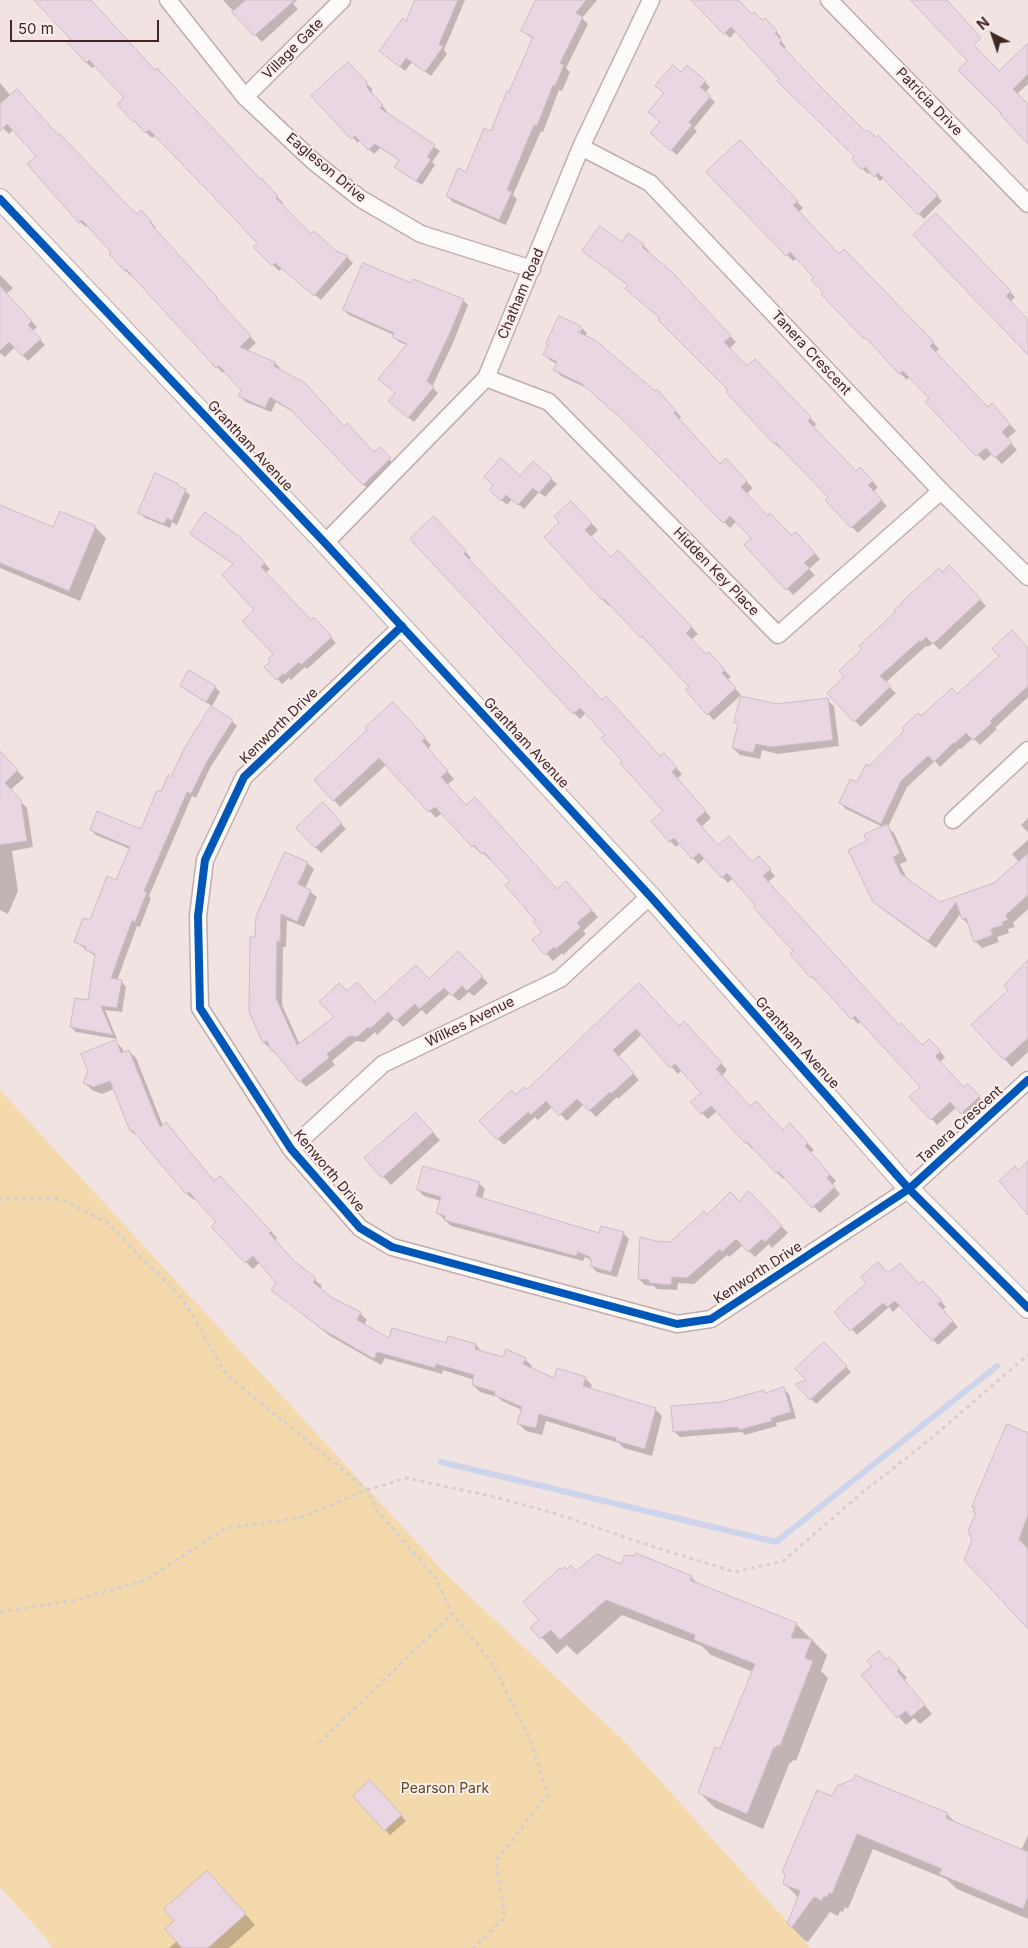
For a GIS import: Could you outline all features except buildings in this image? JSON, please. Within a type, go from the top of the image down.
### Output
[{"type":"street","name":"Eagleson Drive","points":[[168,0],[245,97],[313,161],[361,199],[421,234],[532,269]]},
{"type":"street","name":"Village Gate","points":[[245,97],[342,0]]},
{"type":"street","name":"Chatham Road","points":[[325,543],[486,378],[581,147],[651,0]]},
{"type":"street","name":"Patricia Drive","points":[[829,0],[1028,204]]},
{"type":"street","name":"Tanera Crescent","points":[[581,147],[650,183],[941,491],[1028,577]]},
{"type":"street","name":"Grantham Avenue","points":[[0,199],[325,543],[650,896],[909,1189],[1028,1308]]},
{"type":"street","name":"Hidden Key Place","points":[[486,378],[550,402],[778,635],[941,491]]},
{"type":"street","name":"Kenworth Drive","points":[[402,626],[244,777],[205,860],[198,916],[200,1008],[291,1149],[360,1228],[392,1247],[677,1324],[711,1319],[909,1189]]},
{"type":"street","points":[[953,820],[1028,750]]},
{"type":"street","name":"Wilkes Avenue","points":[[291,1149],[383,1064],[560,979],[650,896]]},
{"type":"street","name":"Tanera Crescent","points":[[909,1189],[1028,1080]]},
{"type":"path","points":[[0,1200],[61,1199],[106,1222],[184,1299],[226,1374],[366,1490],[376,1509],[436,1579],[452,1614],[491,1661],[528,1735],[548,1794],[496,1861],[505,1917],[472,1948]]},
{"type":"path","points":[[0,1612],[75,1600],[144,1581],[226,1528],[300,1518],[366,1490],[406,1478],[495,1497],[560,1515],[735,1572],[783,1561],[1028,1355]]},
{"type":"path","points":[[319,1743],[452,1614]]},
{"type":"green space","name":"Pearson Park","points":[[0,1090],[446,1574],[625,1742],[811,1948],[52,1948],[46,1938],[0,1887]]},
{"type":"waterway","points":[[441,1462],[776,1542],[997,1366]]},
{"type":"cycle path","points":[[0,199],[325,543],[650,896],[909,1189],[1028,1308]]},
{"type":"cycle path","points":[[402,626],[244,777],[205,860],[198,916],[200,1008],[291,1149],[360,1228],[392,1247],[677,1324],[711,1319],[909,1189],[1028,1080]]}]
